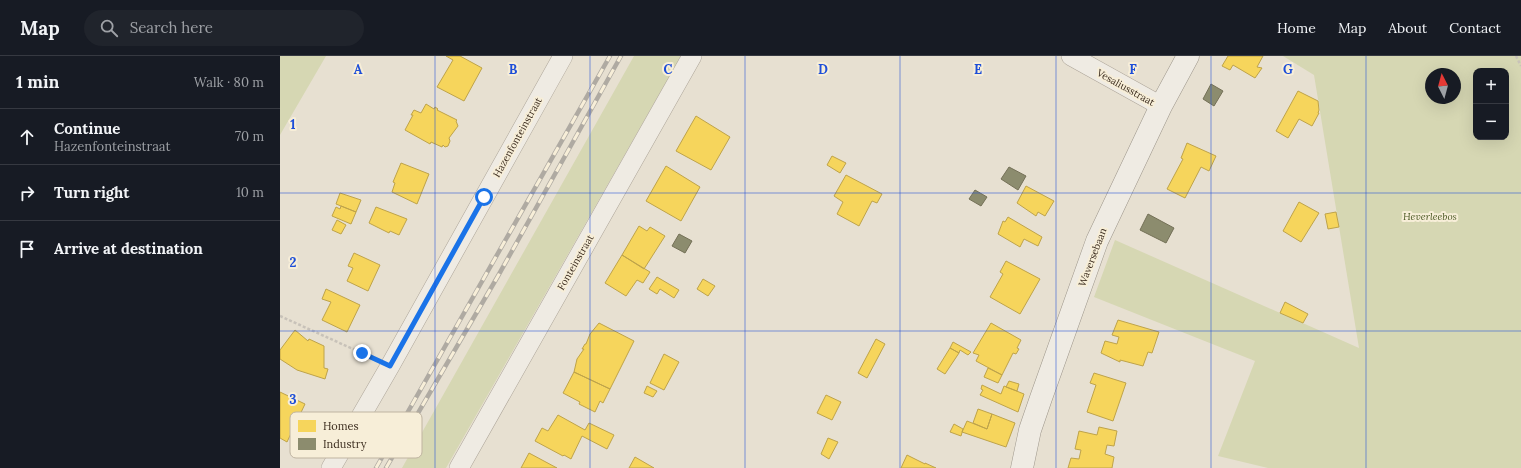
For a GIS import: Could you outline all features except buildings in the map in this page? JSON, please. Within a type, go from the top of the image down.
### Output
[{"type":"street","name":"Hazenfonteinstraat","points":[[363,412],[563,56]]},
{"type":"street","name":"Fonteinstraat","points":[[459,468],[692,56]]},
{"type":"street","name":"Vesaliusstraat","points":[[1071,56],[1161,106]]},
{"type":"street","name":"Waversebaan","points":[[1022,468],[1030,430],[1097,241],[1161,106],[1188,56]]},
{"type":"street","name":"Hazenfonteinstraat","points":[[331,468],[337,458]]},
{"type":"path","points":[[1516,56],[1521,66]]},
{"type":"path","points":[[280,316],[390,366]]},
{"type":"green space","points":[[280,56],[326,56],[280,135]]},
{"type":"green space","points":[[634,56],[681,56],[446,468],[402,468],[408,458],[422,458],[422,432]]},
{"type":"green space","name":"Heverleebos","points":[[1283,56],[1521,56],[1521,468],[1268,468],[1218,456],[1255,361],[1094,297],[1115,240],[1359,348],[1314,75]]},
{"type":"railway","points":[[408,412],[610,56]]},
{"type":"railway","points":[[419,412],[498,276],[621,56]]},
{"type":"railway","points":[[376,468],[382,458]]},
{"type":"railway","points":[[386,468],[392,458]]},
{"type":"route","points":[[362,353],[390,366],[484,197]]}]
